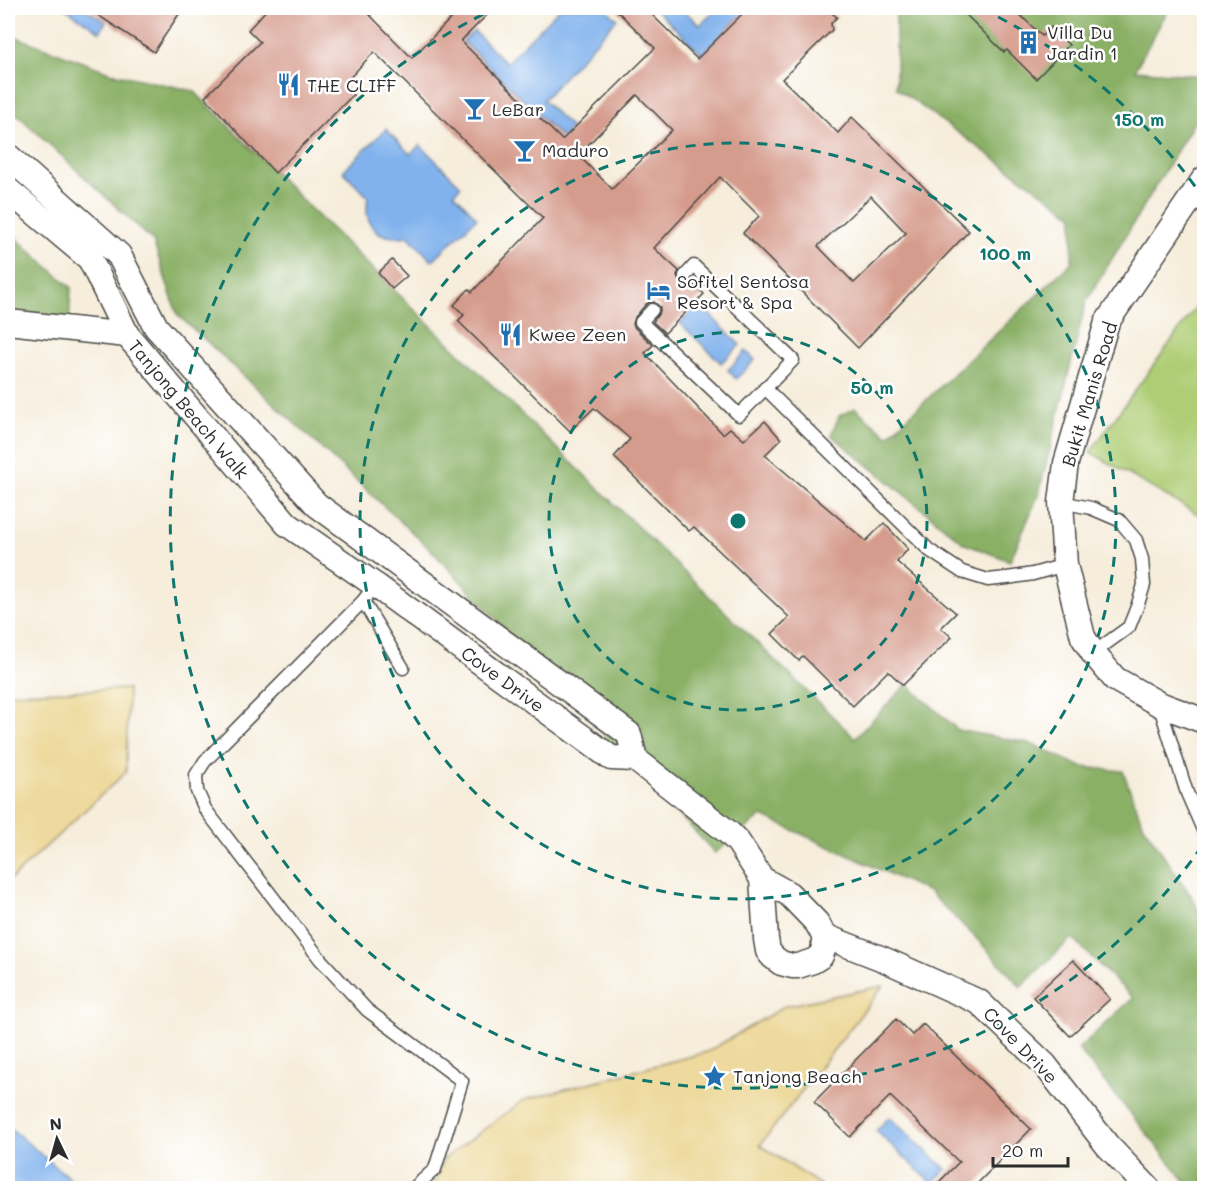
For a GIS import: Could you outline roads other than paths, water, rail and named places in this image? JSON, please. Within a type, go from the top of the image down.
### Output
[{"type":"street","name":"Tanjong Beach Walk","points":[[8,156],[119,255],[156,327],[317,505],[432,589]]},
{"type":"street","name":"Bukit Manis Road","points":[[1204,179],[1107,322],[1066,463],[1061,502],[1065,565],[1083,637],[1093,653],[1114,679],[1159,704],[1204,721]]},
{"type":"street","name":"Tanjong Beach Walk","points":[[8,190],[90,259],[127,335],[287,524],[369,593]]},
{"type":"street","points":[[8,322],[127,335]]},
{"type":"street","points":[[369,593],[392,560]]},
{"type":"street","name":"Cove Drive","points":[[432,589],[629,735],[635,759]]},
{"type":"street","name":"Cove Drive","points":[[369,593],[611,758],[635,759],[729,833],[738,842],[762,879],[789,894],[817,923],[824,936],[821,956],[798,966],[781,963],[772,957],[768,951],[766,939],[762,879]]},
{"type":"street","name":"Cove Drive","points":[[824,936],[884,959],[979,1002],[1045,1065],[1107,1145],[1148,1188]]},
{"type":"lane","points":[[652,310],[640,322],[739,415],[793,360],[694,266],[685,276]]},
{"type":"lane","points":[[765,388],[929,550],[962,572],[988,580],[1033,574],[1065,565]]},
{"type":"lane","points":[[1061,502],[1091,508],[1119,520],[1136,540],[1142,560],[1143,585],[1129,627],[1093,653]]},
{"type":"lane","points":[[403,668],[369,593],[205,762],[196,775],[197,791],[204,809],[321,960],[367,1010],[462,1081],[435,1169],[414,1188]]},
{"type":"lane","points":[[1159,704],[1187,793],[1204,832]]},
{"type":"water","points":[[67,8],[83,8],[106,22],[100,32]]},
{"type":"water","points":[[560,8],[605,8],[617,19],[543,100],[571,128],[562,138],[463,41],[474,31],[506,63]]},
{"type":"water","points":[[654,8],[681,8],[700,25],[718,8],[748,8],[702,54]]},
{"type":"water","points":[[386,129],[410,154],[420,145],[461,186],[454,193],[477,218],[432,261],[408,236],[389,236],[375,230],[368,216],[368,197],[343,171]]},
{"type":"water","points":[[699,304],[740,345],[721,363],[680,323]]},
{"type":"water","points":[[746,351],[755,360],[736,379],[728,370]]},
{"type":"water","points":[[889,1117],[946,1169],[932,1183],[876,1131]]},
{"type":"water","points":[[8,1126],[81,1188],[8,1188]]},
{"type":"place","name":"Villa Du Jardin 1","points":[[1029,42]]},
{"type":"place","name":"THE CLIFF","points":[[289,85]]},
{"type":"place","name":"LeBar","points":[[474,109]]},
{"type":"place","name":"Maduro","points":[[524,150]]},
{"type":"place","name":"Sofitel Sentosa Resort & Spa","points":[[659,291]]},
{"type":"place","name":"Kwee Zeen","points":[[511,334]]},
{"type":"place","name":"Tanjong Beach","points":[[715,1076]]}]
